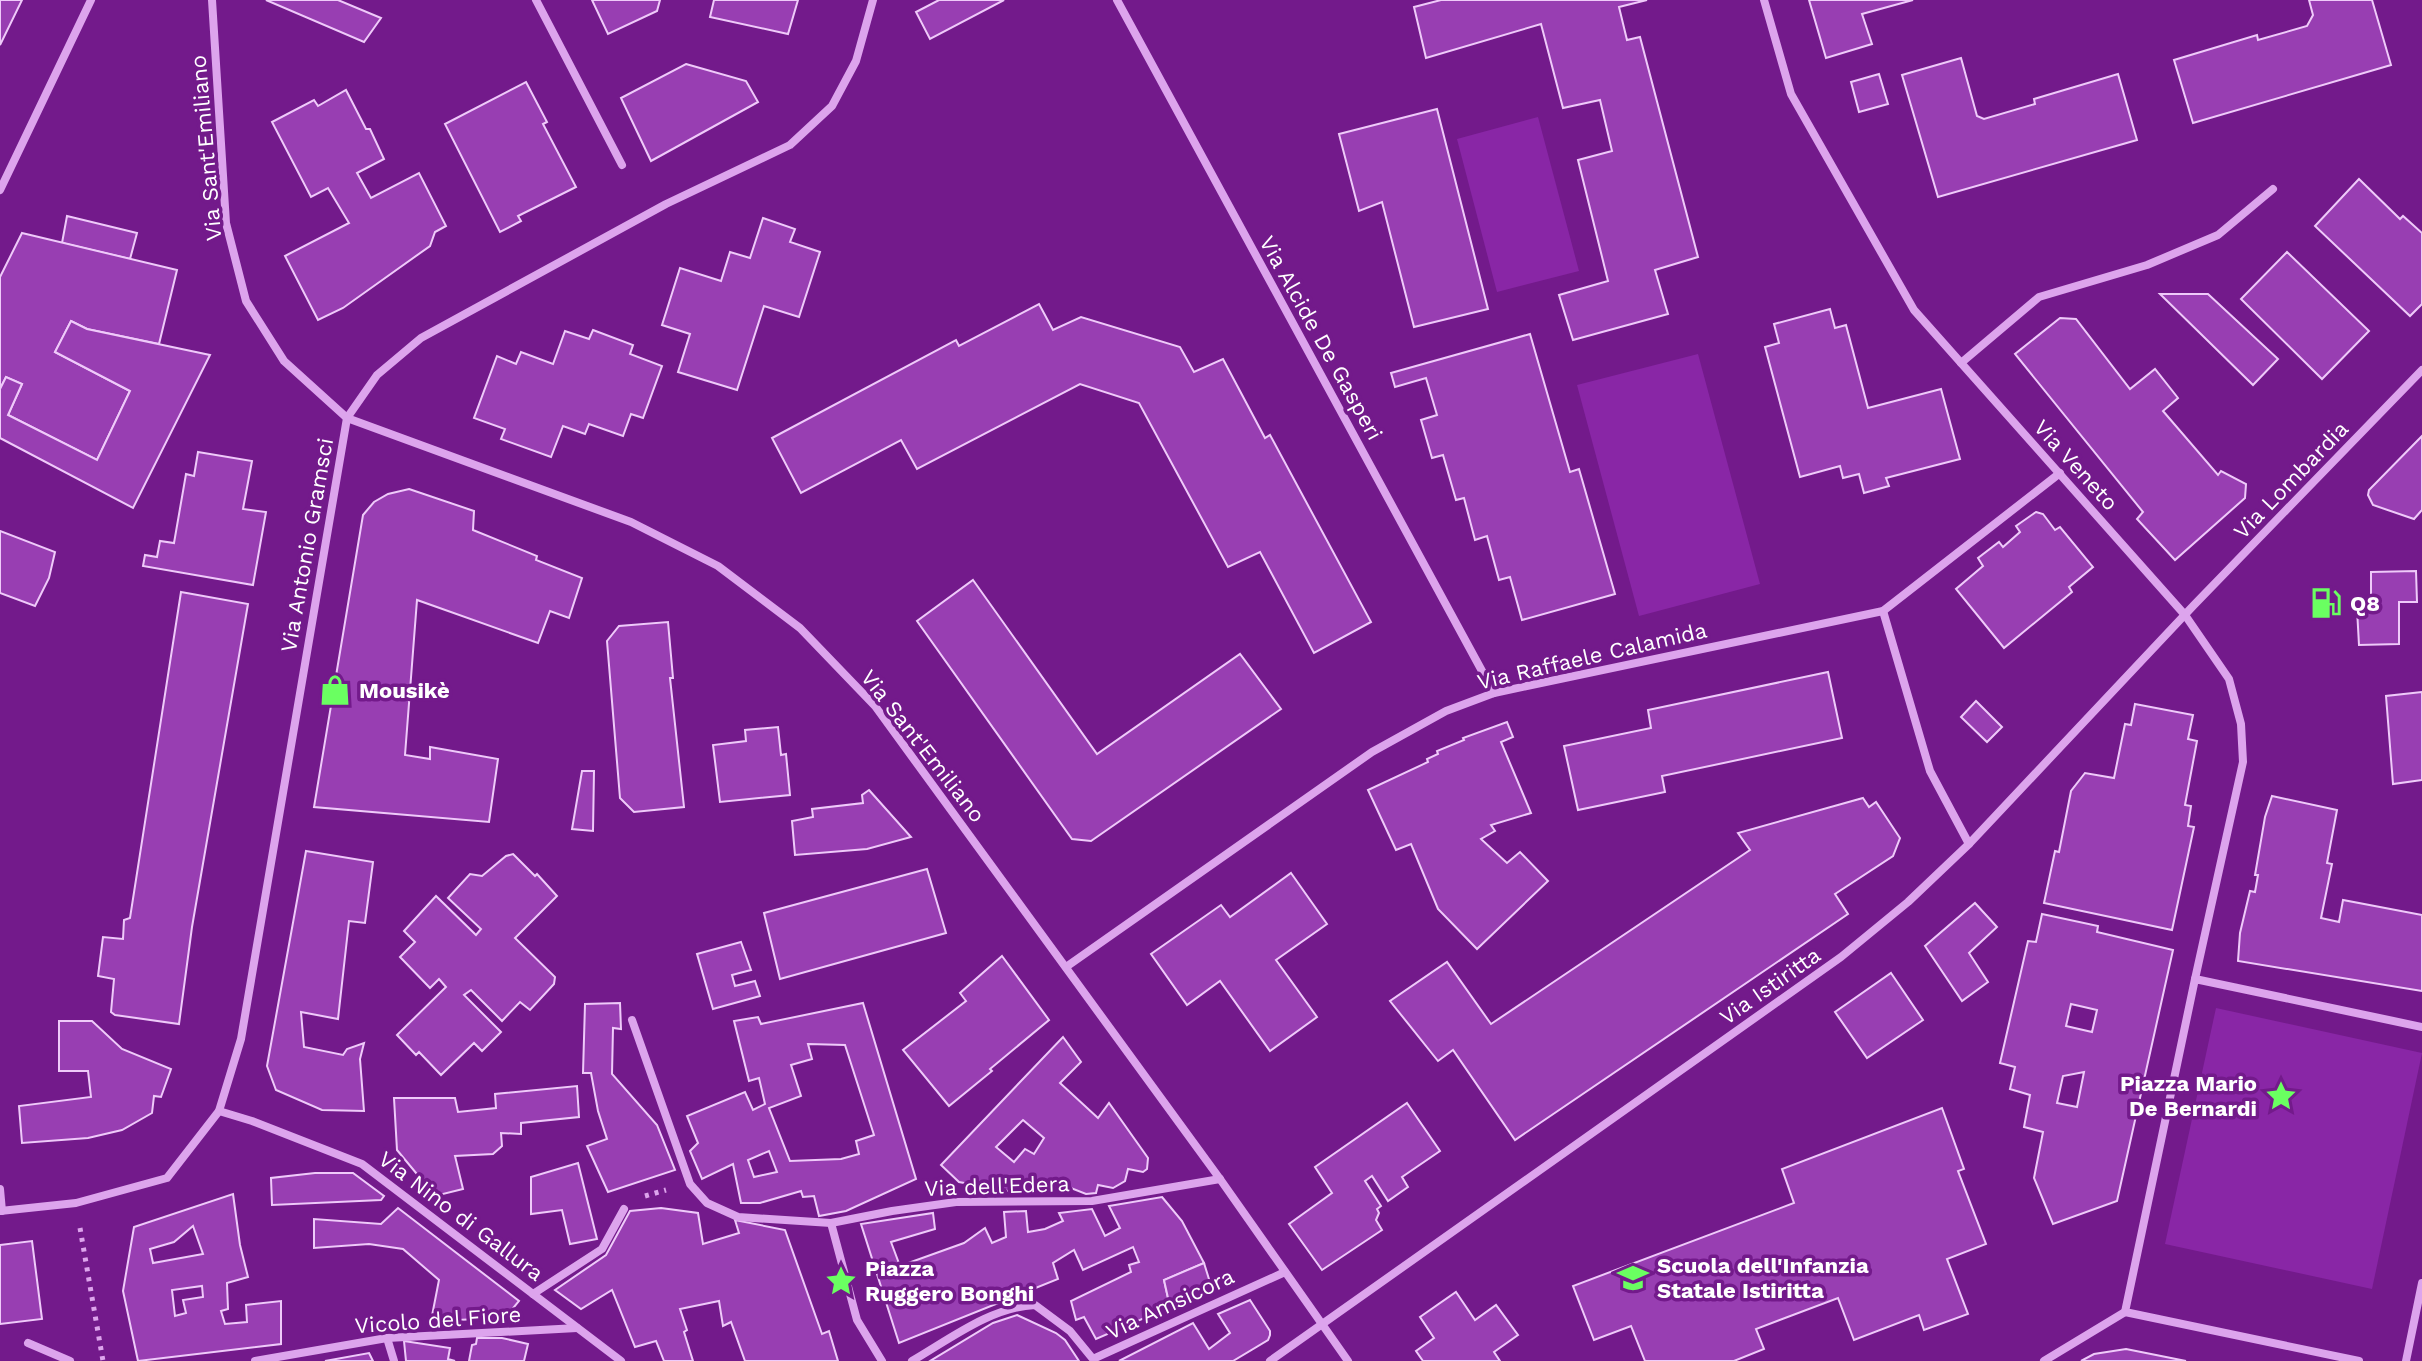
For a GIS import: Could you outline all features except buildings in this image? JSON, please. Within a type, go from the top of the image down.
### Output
[{"type":"street","points":[[0,190],[91,0]]},
{"type":"street","name":"Via Sant'Emiliano","points":[[212,0],[226,223],[246,301],[284,361],[347,418],[631,522],[718,566],[800,628],[875,706],[1220,1179],[1348,1361]]},
{"type":"street","points":[[536,0],[622,165]]},
{"type":"street","name":"Via Antonio Gramsci","points":[[1,1211],[76,1203],[167,1178],[219,1111],[241,1039],[347,418],[377,375],[421,338],[666,204],[790,145],[832,106],[856,61],[873,0]]},
{"type":"street","name":"Via Alcide De Gasperi","points":[[1117,0],[1494,693]]},
{"type":"street","name":"Via Veneto","points":[[1764,0],[1791,94],[1914,310],[2185,615],[2229,679],[2241,724],[2243,762],[2195,979]]},
{"type":"street","points":[[1961,363],[2039,297],[2147,265],[2218,235],[2273,189]]},
{"type":"street","name":"Via Lombardia","points":[[2185,615],[2422,370]]},
{"type":"street","name":"Via Raffaele Calamida","points":[[1066,967],[1372,752],[1446,711],[1494,693],[1883,611],[2060,473]]},
{"type":"street","points":[[1883,611],[1930,771],[1969,844]]},
{"type":"street","name":"Via Istiritta","points":[[1270,1361],[1841,957],[1908,902],[1969,844],[2185,615]]},
{"type":"street","points":[[2125,1312],[2195,979],[2422,1027]]},
{"type":"street","points":[[632,1020],[690,1184]]},
{"type":"street","name":"Via Nino di Gallura","points":[[219,1111],[362,1164],[621,1361]]},
{"type":"street","name":"Via dell'Edera","points":[[690,1184],[707,1203],[738,1217],[831,1223],[956,1202],[1092,1201],[1220,1179]]},
{"type":"street","points":[[0,1189],[1,1211]]},
{"type":"street","points":[[533,1294],[602,1249],[624,1209]]},
{"type":"street","points":[[831,1223],[857,1320],[882,1361]]},
{"type":"street","name":"Via Amsicora","points":[[912,1361],[990,1316],[1016,1306],[1035,1305],[1070,1331],[1092,1360],[1285,1272]]},
{"type":"street","points":[[2406,1361],[2422,1283]]},
{"type":"street","points":[[2044,1361],[2125,1312],[2359,1361]]},
{"type":"street","name":"Vicolo del Fiore","points":[[255,1361],[387,1338],[577,1328]]},
{"type":"street","points":[[387,1338],[394,1361]]},
{"type":"street","points":[[28,1343],[70,1361]]},
{"type":"path","points":[[624,1209],[646,1195],[690,1184]]},
{"type":"path","points":[[80,1228],[103,1361]]},
{"type":"shaded area","points":[[1538,117],[1579,271],[1497,292],[1457,139]]},
{"type":"shaded area","points":[[1698,354],[1760,584],[1639,616],[1577,385]]},
{"type":"shaded area","points":[[2216,1008],[2422,1053],[2372,1289],[2165,1244]]},
{"type":"place","name":"Q8","points":[[2326,603]]},
{"type":"place","name":"Mousikè","points":[[335,690]]},
{"type":"place","name":"Piazza Mario De Bernardi","points":[[2281,1096]]},
{"type":"place","name":"Scuola dell'Infanzia Statale Istiritta","points":[[1633,1278]]},
{"type":"place","name":"Piazza Ruggero Bonghi","points":[[841,1281]]}]
